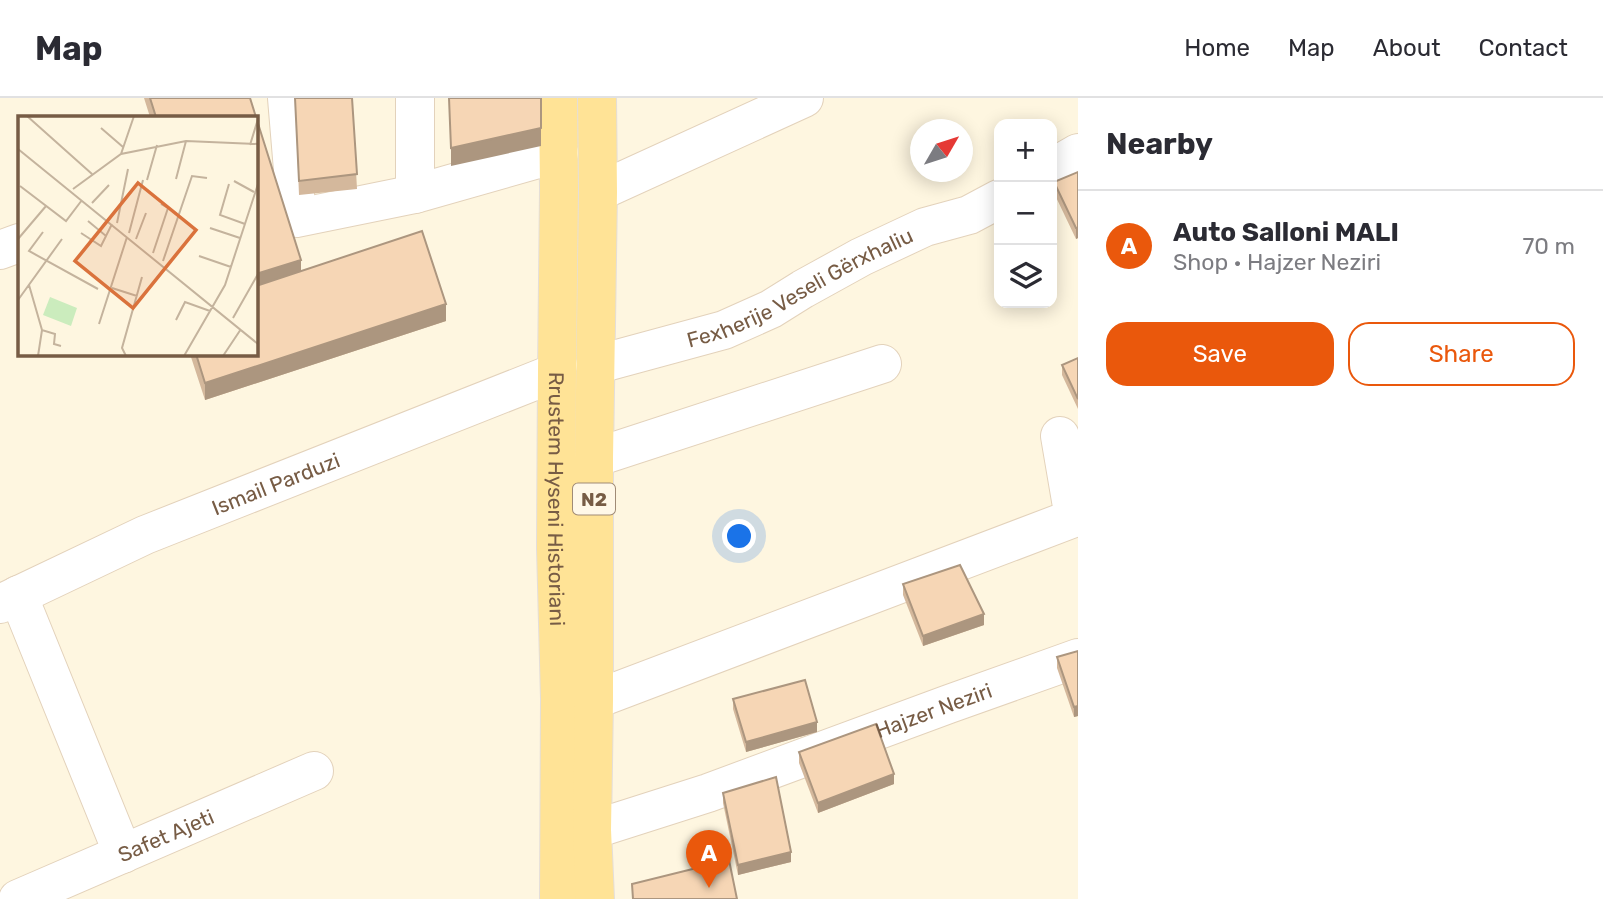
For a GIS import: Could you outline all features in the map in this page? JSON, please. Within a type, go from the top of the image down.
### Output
[{"type":"main road","name":"Rrustem Hyseni Historiani","points":[[558,98],[556,548],[560,699],[559,899]]},
{"type":"main road","name":"Rrustem Hyseni Historiani","points":[[595,899],[592,830],[597,98]]},
{"type":"street","points":[[287,98],[297,218],[415,194],[559,153]]},
{"type":"street","points":[[415,98],[415,194]]},
{"type":"street","points":[[598,192],[804,98]]},
{"type":"street","points":[[1057,165],[1078,153]]},
{"type":"street","name":"Fexherije Veseli Gërxhaliu","points":[[595,365],[724,330],[771,309],[861,257],[925,228],[969,215],[994,202]]},
{"type":"street","points":[[0,250],[18,243]]},
{"type":"street","name":"Rrustem Hyseni Historiani","points":[[594,458],[881,364]]},
{"type":"street","name":"Ismail Parduzi","points":[[9,600],[145,535],[556,372]]},
{"type":"street","points":[[594,700],[1074,518],[1060,436]]},
{"type":"street","points":[[9,600],[123,854]]},
{"type":"street","name":"Hajzer Neziri","points":[[592,830],[708,793],[1078,658]]},
{"type":"street","name":"Safet Ajeti","points":[[18,899],[314,771]]},
{"type":"building","points":[[150,98],[250,98],[256,116],[156,116]]},
{"type":"building","points":[[295,98],[352,98],[357,174],[299,181]]},
{"type":"building","points":[[449,98],[541,98],[541,128],[451,148]]},
{"type":"building","points":[[257,120],[301,260],[257,274]]},
{"type":"building","points":[[1078,172],[1078,228],[1057,188],[1057,181]]},
{"type":"building","points":[[422,231],[446,304],[205,383],[196,355],[257,355],[257,286]]},
{"type":"building","points":[[1078,358],[1078,399],[1062,365]]},
{"type":"building","points":[[960,565],[984,614],[923,636],[903,584]]},
{"type":"building","points":[[1078,651],[1078,706],[1074,707],[1057,657]]},
{"type":"building","points":[[805,680],[817,722],[746,742],[733,699]]},
{"type":"building","points":[[876,724],[894,774],[818,803],[799,752]]},
{"type":"building","points":[[776,777],[791,852],[738,865],[723,793]]},
{"type":"building","points":[[729,860],[737,899],[633,899],[632,884]]},
{"type":"place","name":"Auto Salloni MALI","points":[[709,888]]}]
